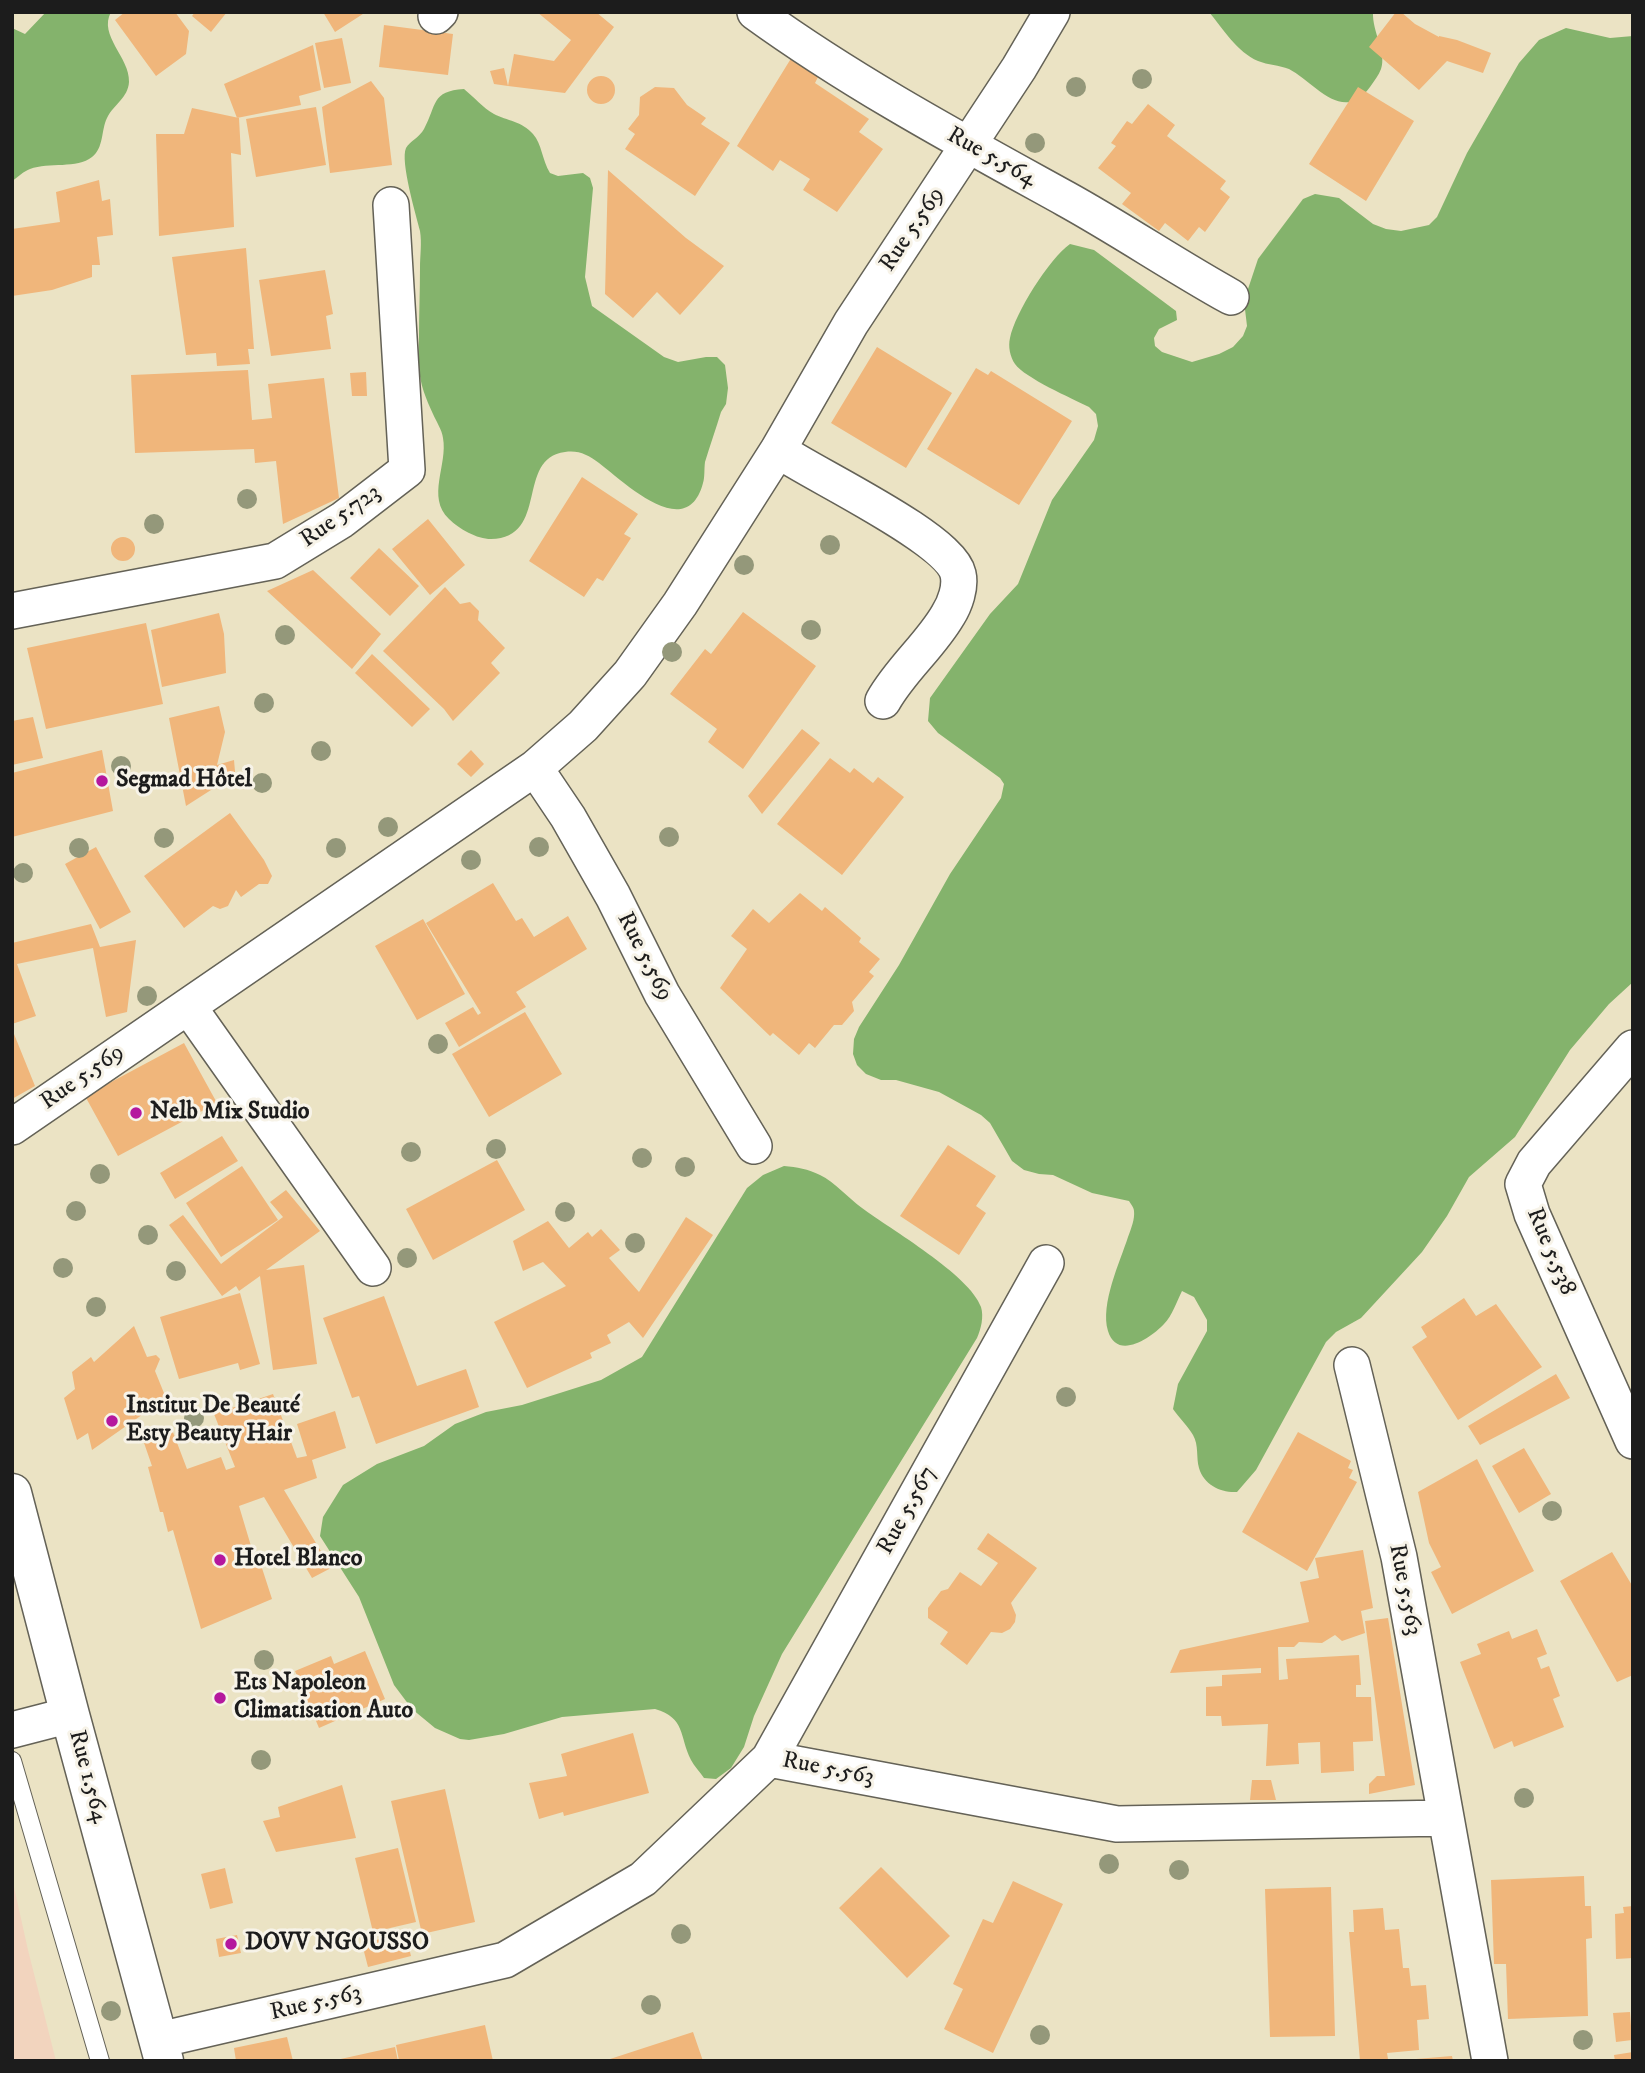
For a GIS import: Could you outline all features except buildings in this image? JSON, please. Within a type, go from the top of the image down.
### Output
[{"type":"main road","name":"Rue 1.564","points":[[12,1493],[162,2051]]},
{"type":"street","name":"Rue 5.564","points":[[755,12],[850,74],[1231,297]]},
{"type":"street","name":"Rue 5.569","points":[[12,1127],[534,768],[583,726],[631,674],[680,604],[778,450],[851,323],[1019,68],[1052,12]]},
{"type":"street","name":"Rue 5.723","points":[[12,611],[275,561],[342,520],[407,470],[391,205]]},
{"type":"street","points":[[778,450],[920,534],[943,553],[958,571],[959,587],[949,614],[883,701]]},
{"type":"street","name":"Rue 5.569","points":[[534,768],[568,817],[613,895],[662,994],[754,1146]]},
{"type":"street","points":[[188,1006],[373,1268]]},
{"type":"street","name":"Rue 5.538","points":[[1633,1048],[1534,1163],[1523,1184],[1532,1214],[1633,1441]]},
{"type":"street","name":"Rue 5.567","points":[[769,1759],[1046,1263]]},
{"type":"street","name":"Rue 5.563","points":[[1352,1365],[1399,1558],[1490,2061]]},
{"type":"street","points":[[12,1730],[70,1715]]},
{"type":"street","name":"Rue 5.563","points":[[162,2051],[505,1960],[643,1879],[769,1759],[1117,1824],[1446,1818]]},
{"type":"lane","points":[[12,1761],[100,2061]]},
{"type":"shaded area","points":[[12,1878],[28,1950],[56,2061],[12,2061]]},
{"type":"green space","points":[[46,12],[111,12],[108,30],[125,64],[128,88],[107,118],[99,149],[92,157],[79,163],[30,169],[12,181],[12,28],[25,34]]},
{"type":"green space","points":[[1209,12],[1373,12],[1382,56],[1381,69],[1360,98],[1349,102],[1339,101],[1289,69],[1250,57],[1231,40]]},
{"type":"green space","points":[[1566,28],[1610,38],[1633,36],[1633,982],[1609,1004],[1570,1050],[1515,1137],[1469,1177],[1422,1252],[1361,1318],[1336,1332],[1326,1342],[1256,1470],[1237,1492],[1225,1491],[1214,1487],[1201,1474],[1195,1439],[1173,1409],[1178,1384],[1207,1331],[1207,1320],[1194,1297],[1182,1291],[1164,1324],[1134,1344],[1119,1345],[1112,1340],[1108,1331],[1106,1320],[1109,1296],[1134,1217],[1134,1209],[1129,1201],[1092,1193],[1053,1175],[1024,1170],[1012,1161],[990,1123],[981,1115],[939,1092],[896,1080],[881,1080],[866,1074],[857,1065],[853,1054],[854,1039],[859,1027],[899,965],[950,874],[1001,798],[1004,784],[1000,778],[938,733],[928,721],[930,698],[990,614],[1018,584],[1052,500],[1094,440],[1098,426],[1096,414],[1089,407],[1028,375],[1015,364],[1011,355],[1010,338],[1034,287],[1052,262],[1070,244],[1094,250],[1176,311],[1177,320],[1159,329],[1154,338],[1155,346],[1162,352],[1192,362],[1233,347],[1243,336],[1247,326],[1244,301],[1258,259],[1303,199],[1315,194],[1339,198],[1373,224],[1386,229],[1401,231],[1429,225],[1437,217],[1467,153],[1519,63],[1539,40]]},
{"type":"green space","points":[[464,89],[490,112],[529,130],[538,142],[550,173],[558,176],[583,173],[590,178],[593,188],[585,277],[592,306],[664,357],[678,362],[717,357],[725,365],[728,388],[726,404],[705,462],[703,483],[695,500],[684,508],[670,508],[654,503],[591,458],[579,452],[565,452],[550,457],[541,468],[527,513],[520,526],[509,535],[486,539],[474,535],[453,523],[442,510],[438,491],[443,438],[424,391],[418,364],[421,236],[407,176],[405,155],[406,148],[424,129],[440,96],[453,90]]},
{"type":"green space","points":[[784,1166],[807,1170],[826,1178],[862,1208],[928,1253],[974,1294],[981,1307],[982,1319],[977,1338],[782,1654],[754,1716],[744,1747],[731,1768],[716,1779],[704,1778],[691,1760],[677,1723],[672,1717],[655,1709],[562,1717],[504,1734],[469,1740],[435,1728],[412,1709],[394,1685],[359,1597],[320,1536],[323,1517],[343,1485],[377,1464],[424,1446],[455,1424],[486,1412],[522,1405],[601,1380],[642,1357],[747,1188],[763,1175]]},
{"type":"place","name":"Segmad Hôtel","points":[[102,781]]},
{"type":"place","name":"Nelb Mix Studio","points":[[136,1113]]},
{"type":"place","name":"Institut De Beauté Esty Beauty Hair","points":[[112,1421]]},
{"type":"place","name":"Hotel Blanco","points":[[220,1560]]},
{"type":"place","name":"Ets Napoleon Climatisation Auto","points":[[220,1698]]},
{"type":"place","name":"DOVV NGOUSSO","points":[[231,1944]]}]
